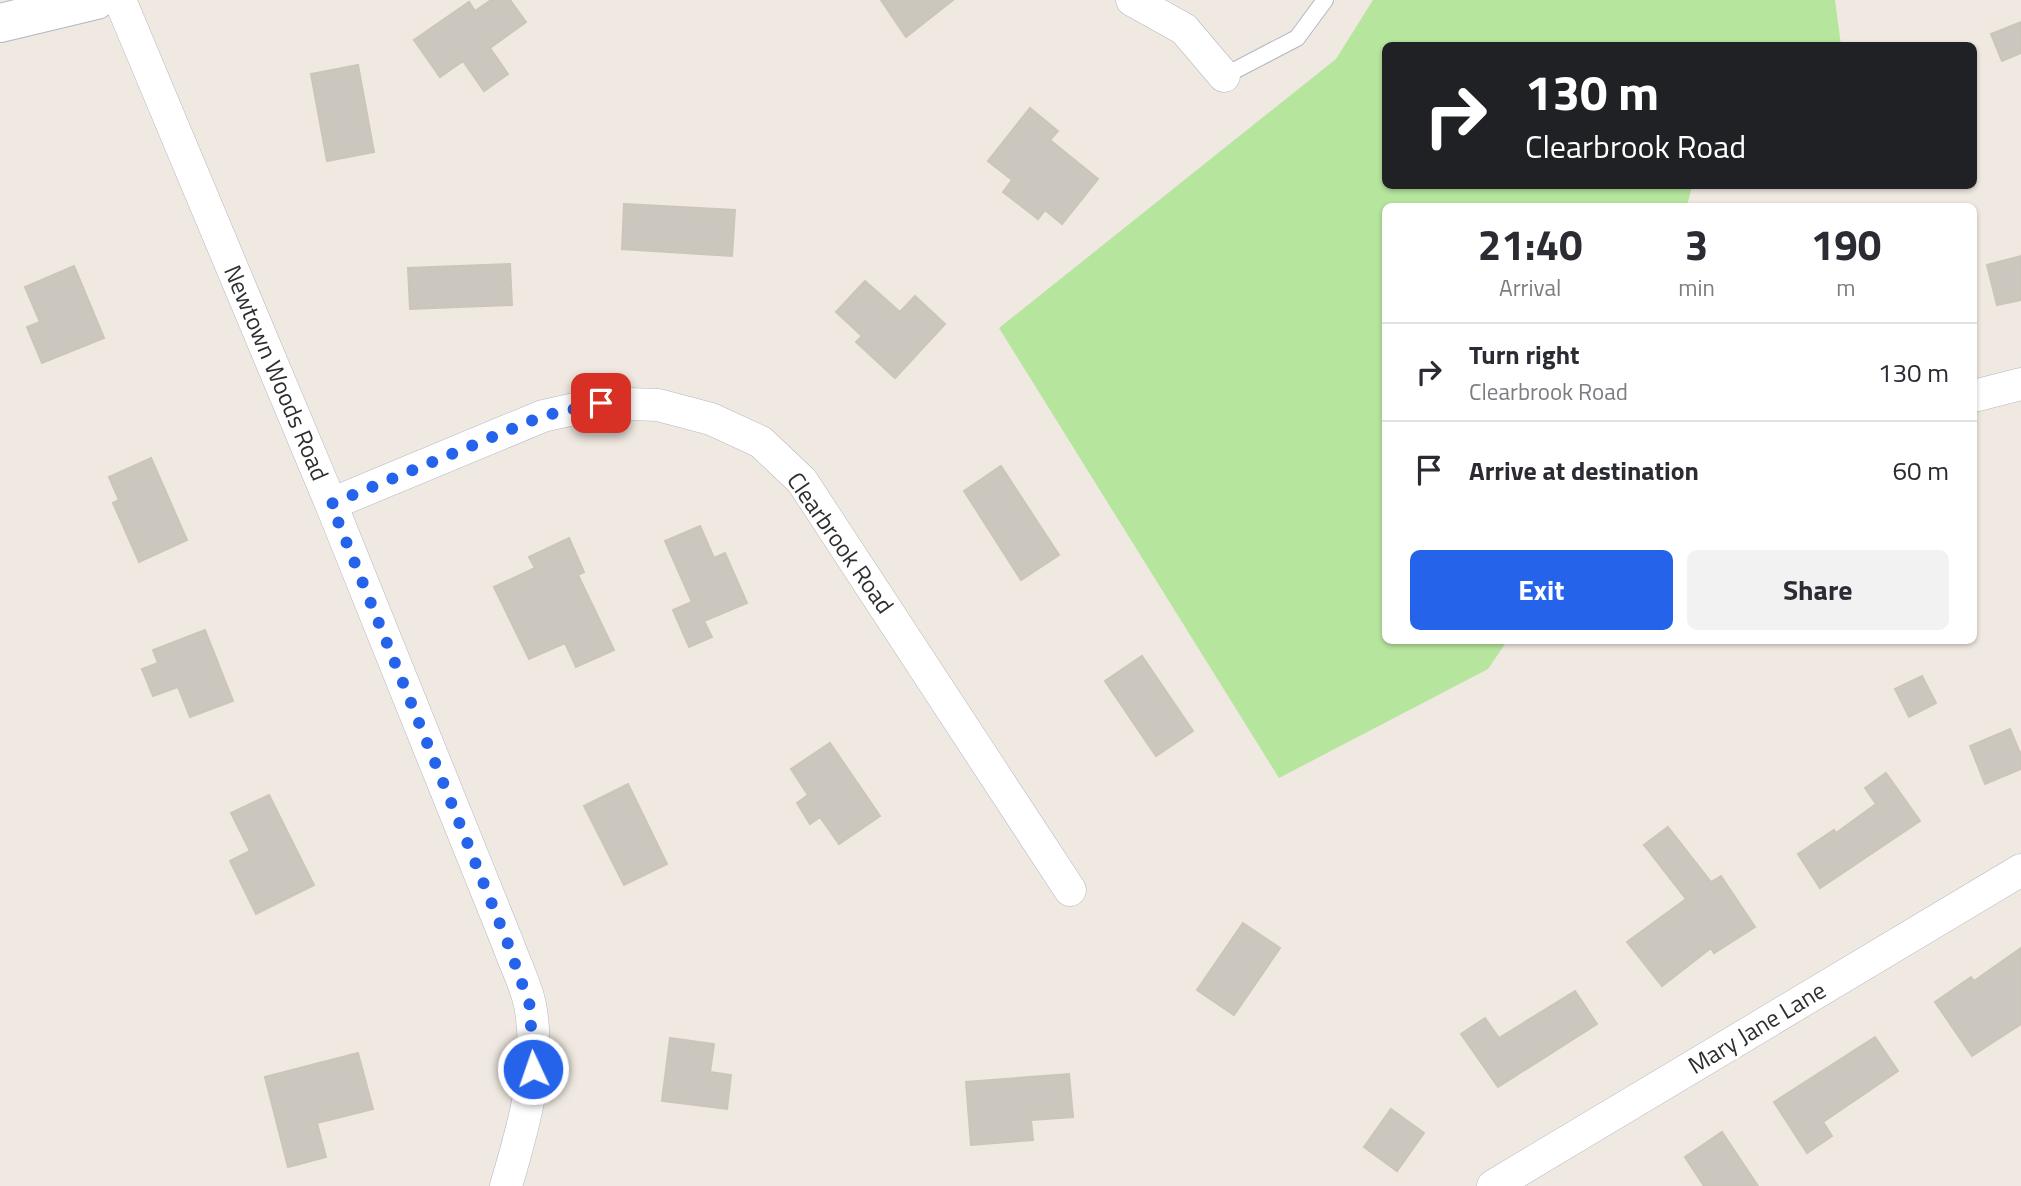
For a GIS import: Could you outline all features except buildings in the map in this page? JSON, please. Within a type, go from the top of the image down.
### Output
[{"type":"street","points":[[0,23],[96,0]]},
{"type":"street","name":"Newtown Woods Road","points":[[120,0],[331,504],[508,944],[530,1006],[533,1069],[525,1120],[506,1186]]},
{"type":"street","points":[[1132,0],[1184,29],[1224,76]]},
{"type":"street","points":[[1977,395],[2021,384]]},
{"type":"street","name":"Clearbrook Road","points":[[331,504],[543,416],[601,403],[671,409],[711,419],[761,442],[802,481],[1070,890]]},
{"type":"street","name":"Mary Jane Lane","points":[[1493,1186],[2021,870]]},
{"type":"lane","points":[[1224,76],[1297,38],[1325,0]]},
{"type":"green space","points":[[1373,0],[1835,0],[1841,42],[1382,42],[1382,189],[1691,189],[1688,203],[1382,203],[1382,644],[1505,644],[1488,669],[1279,778],[999,328],[1336,59]]},
{"type":"route","points":[[533,1069],[530,1006],[508,944],[331,504],[543,416],[601,403]]}]
